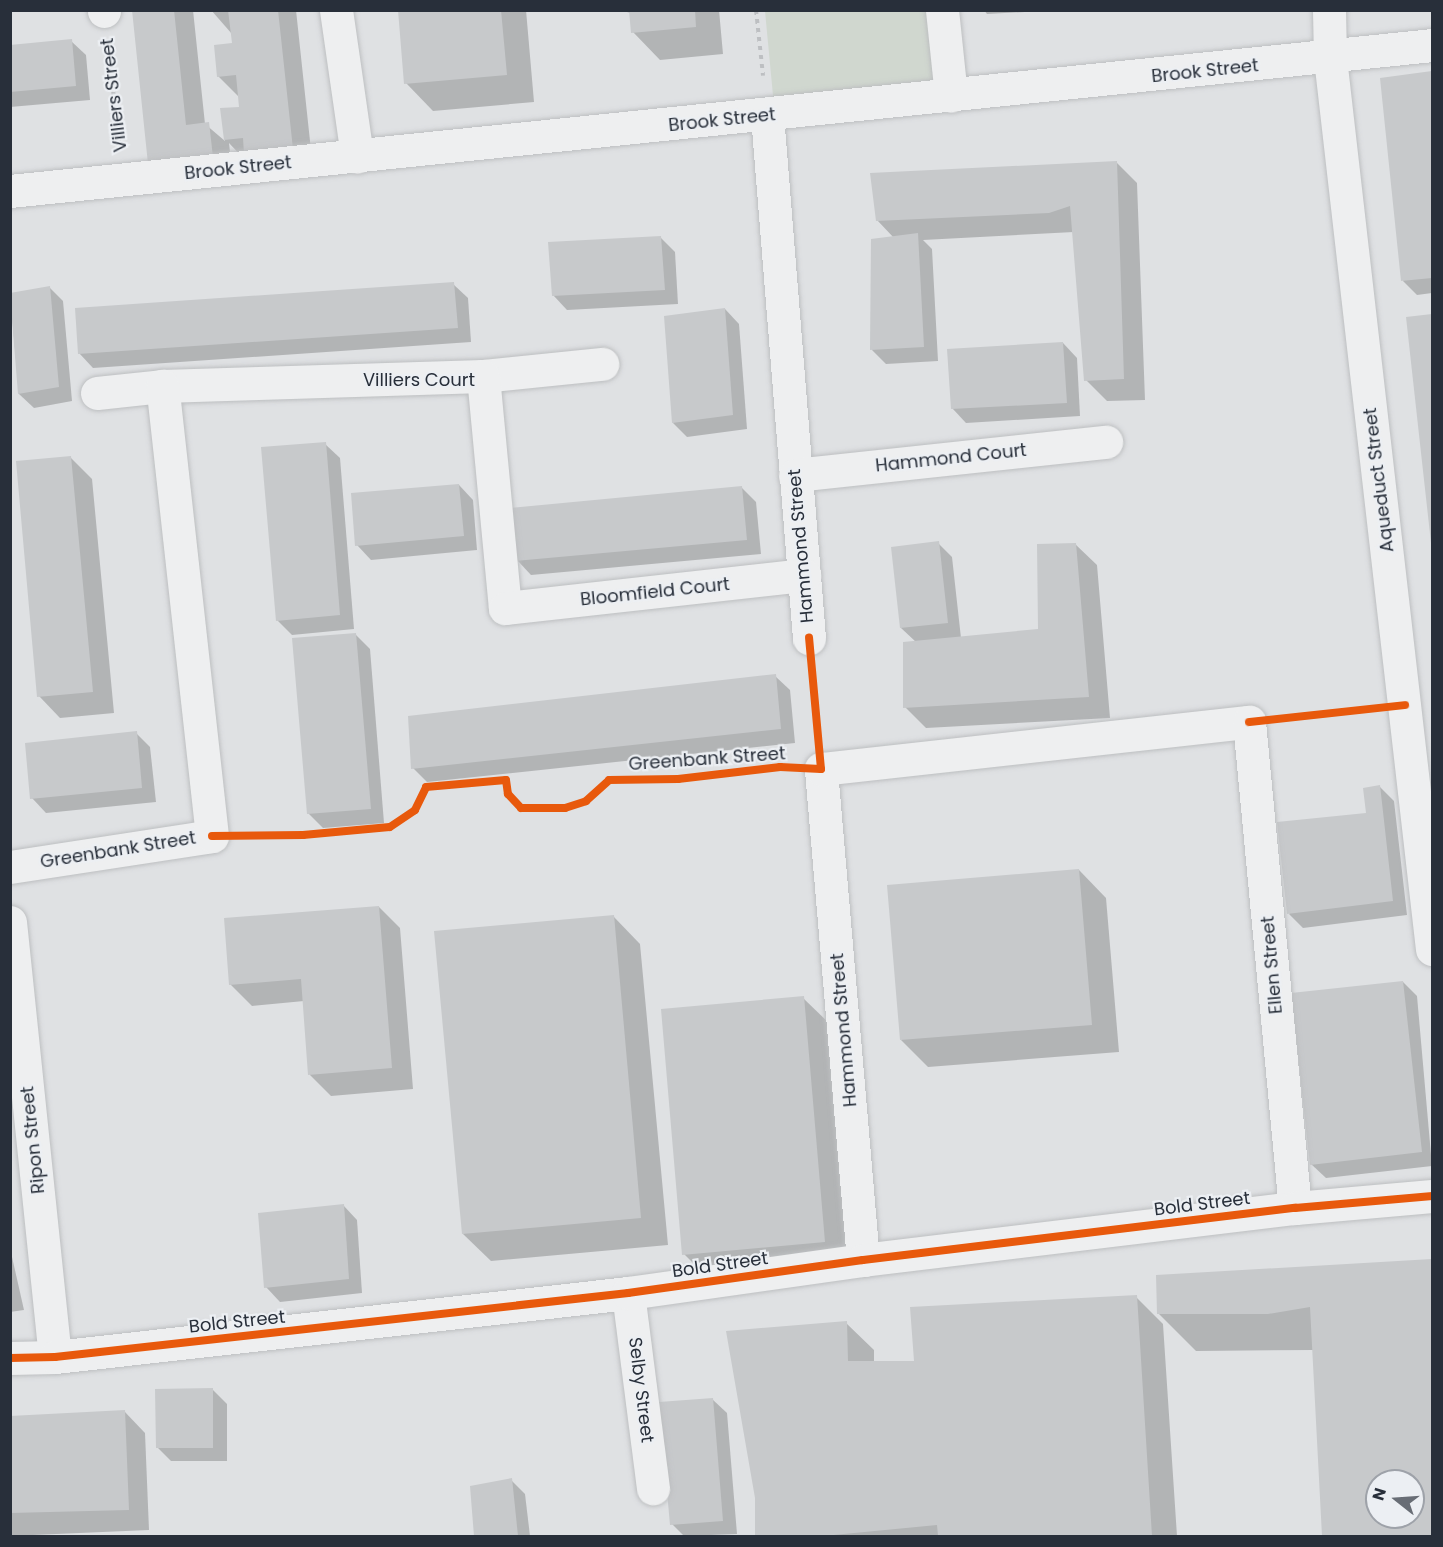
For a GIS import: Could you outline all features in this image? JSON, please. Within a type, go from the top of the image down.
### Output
[{"type":"street","points":[[336,10],[357,156]]},
{"type":"street","points":[[942,10],[951,96]]},
{"type":"street","name":"Aqueduct Street","points":[[1329,10],[1330,58],[1419,704],[1432,949]]},
{"type":"street","name":"Brook Street","points":[[10,191],[1330,58],[1432,45]]},
{"type":"street","name":"Hammond Street","points":[[766,115],[810,638]]},
{"type":"street","points":[[483,376],[602,364]]},
{"type":"street","name":"Villiers Court","points":[[97,393],[162,386],[483,376],[505,608]]},
{"type":"street","name":"Greenbank Street","points":[[10,867],[212,836],[162,386]]},
{"type":"street","name":"Hammond Court","points":[[795,475],[1106,442]]},
{"type":"street","name":"Bloomfield Court","points":[[505,608],[804,575]]},
{"type":"street","name":"Hammond Street","points":[[863,1260],[821,769],[1250,722]]},
{"type":"street","name":"Ellen Street","points":[[1250,722],[1295,1208]]},
{"type":"street","name":"Ripon Street","points":[[10,922],[55,1357]]},
{"type":"street","name":"Bold Street","points":[[10,1358],[55,1357],[628,1293],[863,1260],[1295,1208],[1432,1196]]},
{"type":"street","name":"Selby Street","points":[[628,1293],[653,1488]]},
{"type":"path","points":[[756,10],[766,115]]},
{"type":"shaded area","points":[[765,11],[932,11],[940,90],[774,106]]},
{"type":"building","points":[[132,10],[174,10],[186,125],[209,122],[213,157],[148,164]]},
{"type":"building","points":[[228,10],[278,10],[293,149],[244,154],[243,138],[224,140],[220,108],[239,107],[236,75],[217,77],[214,45],[232,43]]},
{"type":"building","points":[[398,10],[501,10],[507,75],[404,84]]},
{"type":"building","points":[[629,10],[695,10],[696,27],[631,33]]},
{"type":"building","points":[[72,39],[76,86],[10,92],[10,45]]},
{"type":"building","points":[[1432,71],[1432,278],[1401,281],[1380,78]]},
{"type":"building","points":[[1117,161],[1124,379],[1084,381],[1070,206],[1049,213],[876,221],[870,173]]},
{"type":"building","points":[[918,233],[924,347],[870,350],[871,239]]},
{"type":"building","points":[[661,236],[665,290],[552,296],[548,242]]},
{"type":"building","points":[[454,282],[458,328],[78,354],[75,308]]},
{"type":"building","points":[[50,286],[59,387],[18,394],[10,293]]},
{"type":"building","points":[[725,308],[733,415],[672,423],[664,316]]},
{"type":"building","points":[[1432,314],[1432,543],[1431,543],[1406,317]]},
{"type":"building","points":[[1063,342],[1067,403],[951,409],[947,349]]},
{"type":"building","points":[[326,442],[340,615],[276,621],[261,447]]},
{"type":"building","points":[[71,456],[93,692],[37,697],[16,461]]},
{"type":"building","points":[[459,484],[464,536],[355,546],[351,493]]},
{"type":"building","points":[[742,486],[747,540],[515,561],[510,508]]},
{"type":"building","points":[[939,541],[948,623],[900,628],[891,547]]},
{"type":"building","points":[[1076,543],[1089,697],[903,708],[903,642],[1038,629],[1037,544]]},
{"type":"building","points":[[356,633],[371,809],[307,814],[292,638]]},
{"type":"building","points":[[776,674],[781,729],[411,769],[408,716]]},
{"type":"building","points":[[137,731],[142,788],[30,799],[25,743]]},
{"type":"building","points":[[1380,785],[1393,901],[1287,914],[1277,822],[1366,813],[1363,788]]},
{"type":"building","points":[[1079,869],[1092,1025],[900,1040],[887,885]]},
{"type":"building","points":[[379,906],[392,1068],[308,1075],[301,979],[229,985],[224,918]]},
{"type":"building","points":[[614,915],[641,1218],[462,1234],[434,931]]},
{"type":"building","points":[[1403,981],[1422,1152],[1310,1165],[1291,993]]},
{"type":"building","points":[[804,996],[825,1242],[682,1255],[661,1009]]},
{"type":"building","points":[[344,1204],[349,1279],[264,1288],[258,1213]]},
{"type":"building","points":[[1432,1259],[1432,1536],[1322,1536],[1310,1307],[1268,1314],[1157,1314],[1156,1275]]},
{"type":"building","points":[[1137,1295],[1152,1536],[938,1536],[937,1525],[823,1536],[755,1536],[755,1498],[726,1331],[847,1321],[848,1361],[914,1361],[910,1307]]},
{"type":"building","points":[[213,1388],[213,1448],[156,1448],[155,1389]]},
{"type":"building","points":[[713,1398],[723,1521],[670,1525],[659,1402]]},
{"type":"building","points":[[125,1410],[129,1510],[10,1513],[10,1416]]},
{"type":"building","points":[[512,1478],[518,1536],[474,1536],[470,1486]]},
{"type":"cycle path","points":[[212,836],[303,835],[390,827],[415,810],[426,787],[506,780],[508,794],[521,808],[565,808],[586,801],[609,780],[678,779],[780,767],[821,769],[809,638]]},
{"type":"cycle path","points":[[1249,722],[1405,705]]},
{"type":"cycle path","points":[[10,1358],[55,1357],[628,1293],[863,1260],[1295,1208],[1432,1196]]}]
